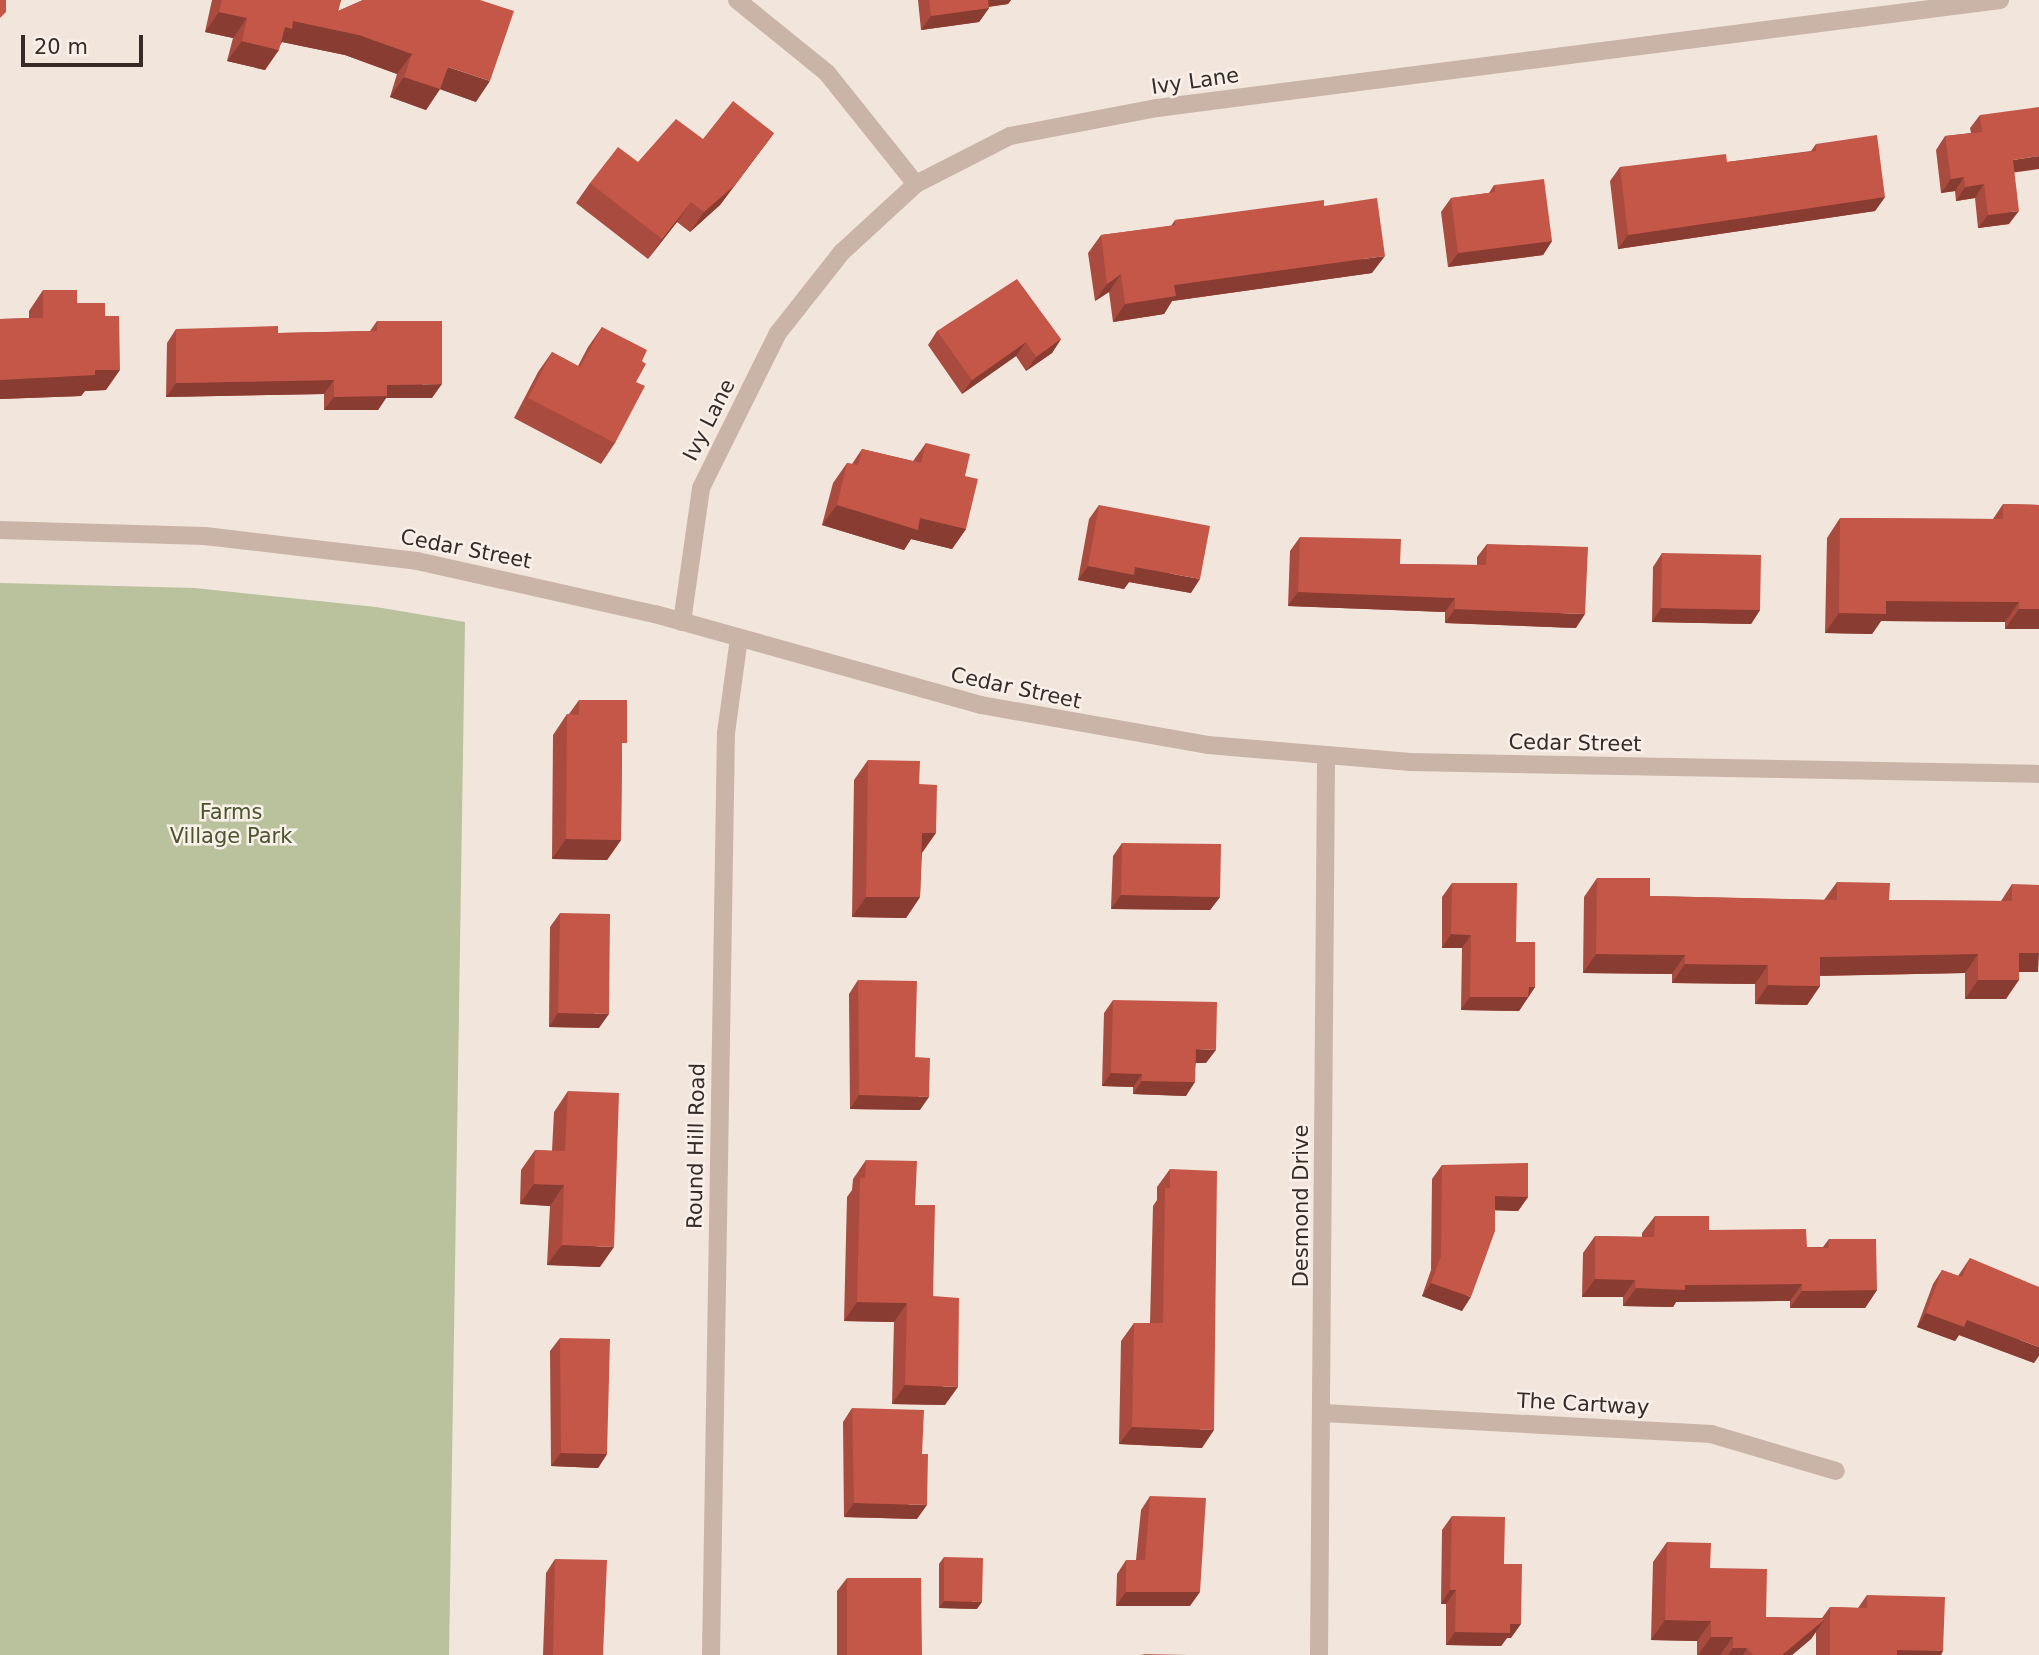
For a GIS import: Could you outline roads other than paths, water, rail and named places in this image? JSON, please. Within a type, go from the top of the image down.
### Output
[{"type":"street","points":[[737,0],[827,73],[916,184]]},
{"type":"street","name":"Ivy Lane","points":[[681,622],[701,488],[778,333],[842,251],[916,184],[1010,136],[1157,108],[2000,0]]},
{"type":"street","name":"Cedar Street","points":[[0,530],[172,533],[390,557],[547,588],[681,622],[904,686],[1047,719],[1187,743],[1326,757],[2039,774]]},
{"type":"street","name":"Round Hill Road","points":[[711,1655],[726,733],[739,638]]},
{"type":"street","name":"Desmond Drive","points":[[1319,1655],[1323,1413],[1326,757]]},
{"type":"street","name":"The Cartway","points":[[1323,1413],[1711,1434],[1836,1471]]},
{"type":"park label","name":"Farms Village Park","points":[[231,824]]}]
